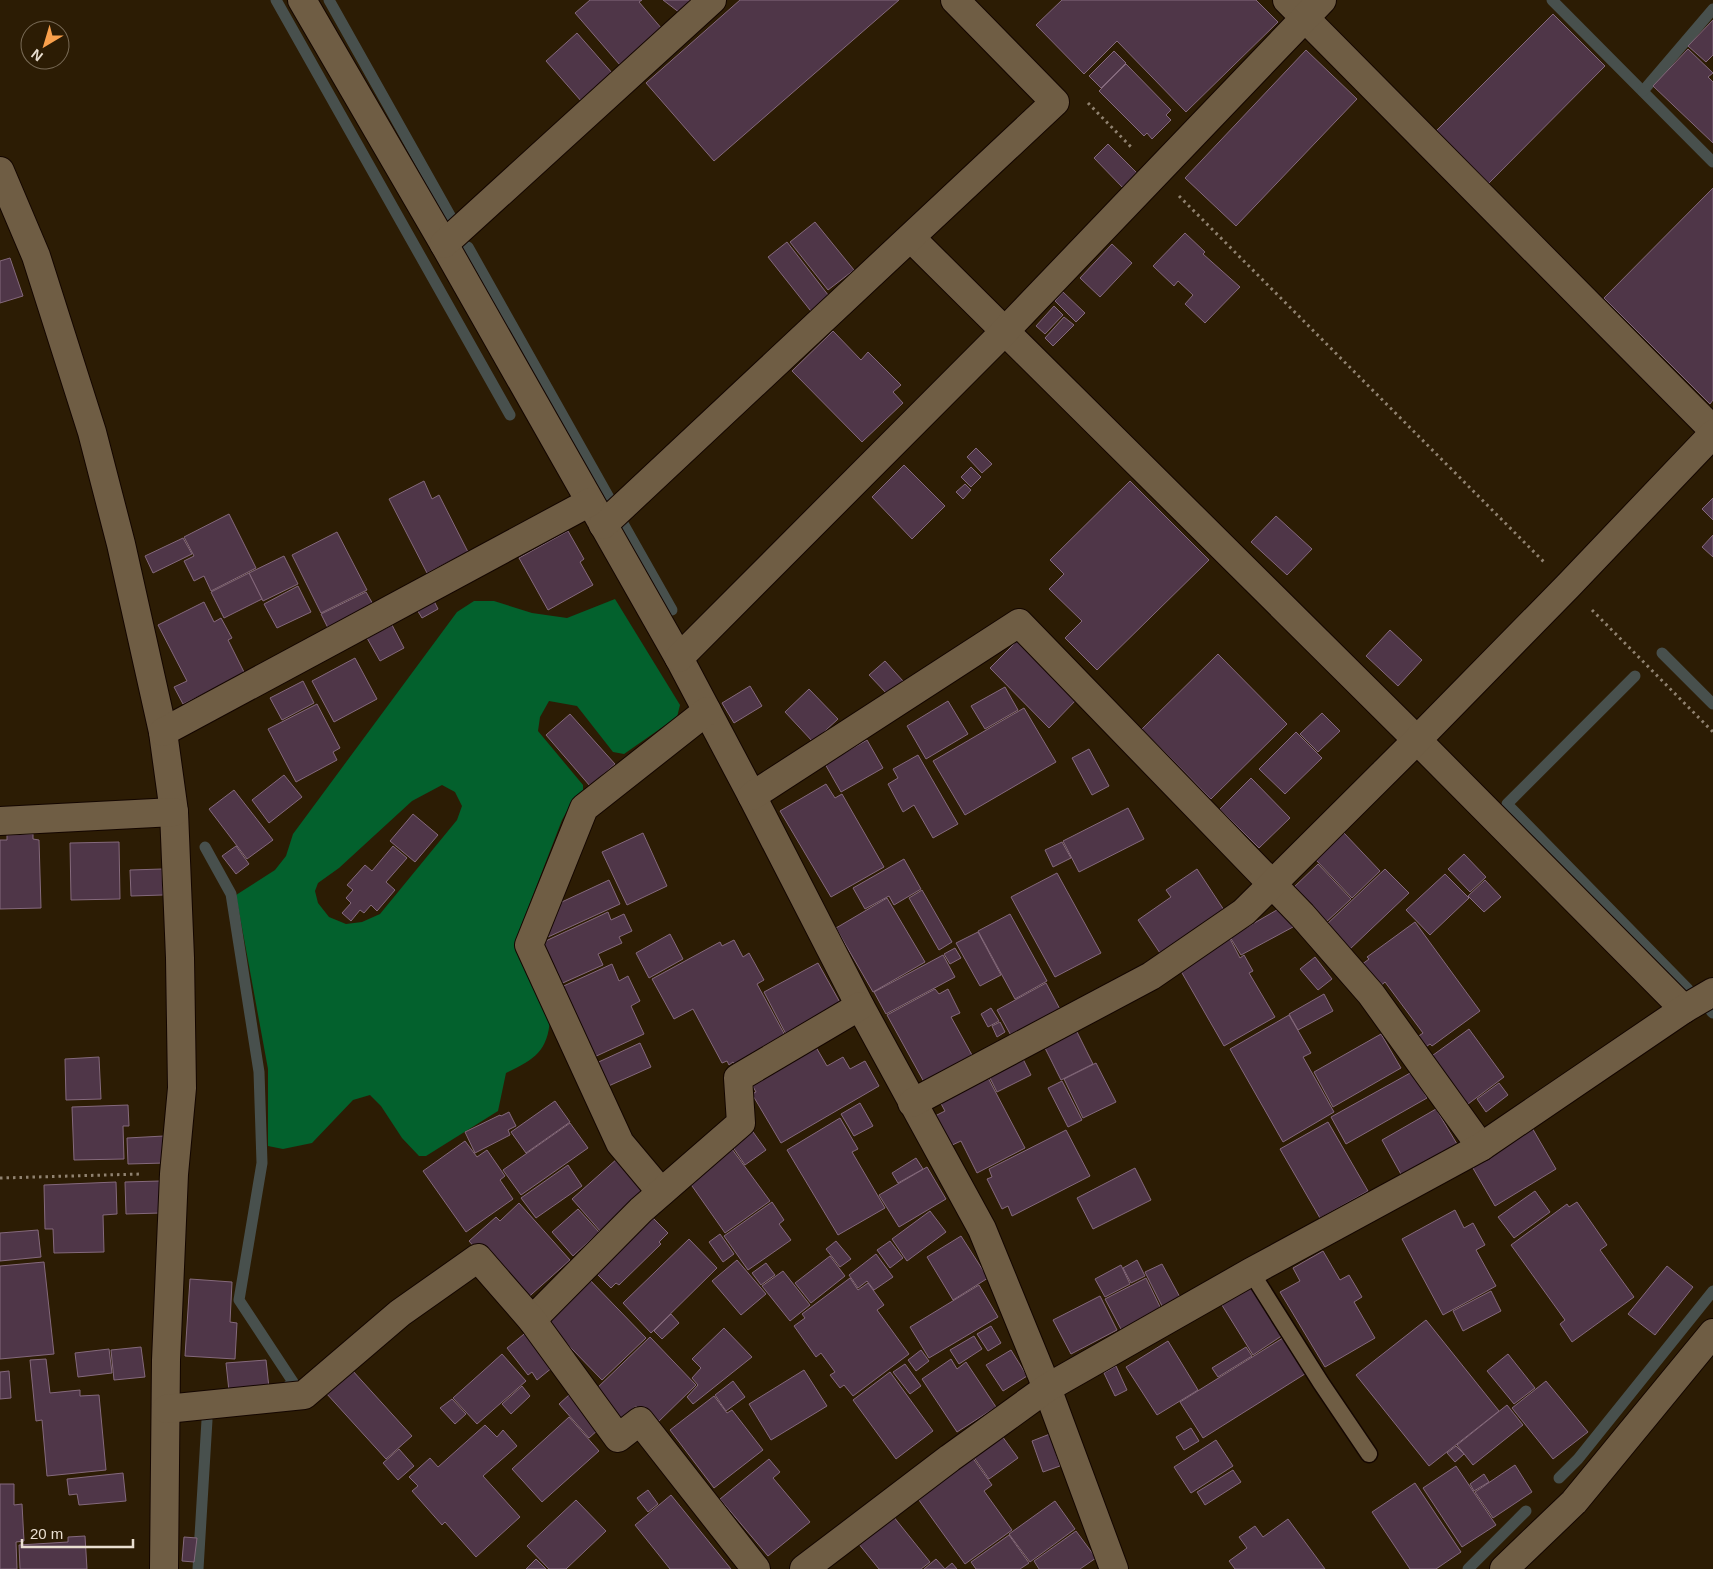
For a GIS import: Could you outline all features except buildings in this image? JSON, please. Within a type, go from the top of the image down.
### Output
[{"type":"street","points":[[302,0],[444,244],[679,658],[860,1006],[982,1229],[1047,1388],[1114,1569]]},
{"type":"street","points":[[444,244],[712,0]]},
{"type":"street","points":[[163,732],[597,514],[911,238],[1055,102],[955,0]]},
{"type":"street","points":[[679,658],[1005,331],[1157,173],[1305,6],[1713,432],[1568,586],[1273,885],[1244,912],[1151,976],[912,1103]]},
{"type":"street","points":[[0,171],[10,220],[36,256],[92,432],[121,544],[163,732],[174,812],[180,958],[182,1088],[174,1174],[166,1360],[165,1569]]},
{"type":"street","points":[[911,238],[1417,740],[1684,1009]]},
{"type":"street","points":[[752,796],[1019,623],[1302,915],[1371,994],[1480,1147]]},
{"type":"street","points":[[660,1192],[620,1143],[528,944],[584,808],[707,711]]},
{"type":"street","points":[[0,821],[174,812]]},
{"type":"street","points":[[804,1569],[950,1458],[1047,1388],[1251,1272],[1480,1147],[1684,1009],[1713,992]]},
{"type":"street","points":[[532,1320],[660,1192],[741,1123],[738,1078],[860,1006]]},
{"type":"street","points":[[166,1409],[304,1395],[400,1313],[478,1258],[532,1320],[618,1438],[640,1422],[756,1569]]},
{"type":"street","points":[[1504,1569],[1574,1502],[1713,1332]]},
{"type":"lane","points":[[1251,1272],[1321,1383],[1369,1454]]},
{"type":"path","points":[[1081,97],[1713,732]]},
{"type":"path","points":[[0,1178],[174,1174]]},
{"type":"green space","points":[[615,599],[680,705],[677,717],[624,754],[613,752],[577,706],[549,701],[540,717],[538,731],[583,785],[583,792],[572,802],[562,820],[521,926],[518,943],[550,1019],[546,1040],[537,1054],[531,1059],[506,1073],[498,1111],[426,1156],[419,1156],[402,1138],[381,1106],[370,1095],[353,1100],[312,1143],[283,1149],[268,1146],[268,1069],[236,895],[275,870],[286,856],[293,834],[457,612],[474,601],[494,601],[532,613],[567,618]],"holes":[[[442,785],[455,792],[462,806],[457,820],[380,914],[362,922],[346,924],[329,917],[318,903],[315,891],[318,883],[339,868],[412,801]]]},
{"type":"waterway","points":[[276,0],[510,415]]},
{"type":"waterway","points":[[329,0],[452,219]]},
{"type":"waterway","points":[[1552,0],[1713,162]]},
{"type":"waterway","points":[[1643,91],[1713,9]]},
{"type":"waterway","points":[[468,247],[612,503]]},
{"type":"waterway","points":[[621,520],[672,610]]},
{"type":"waterway","points":[[1662,653],[1713,704]]},
{"type":"waterway","points":[[1635,676],[1507,804],[1688,989]]},
{"type":"waterway","points":[[205,847],[231,894],[259,1072],[262,1163],[239,1300],[293,1382],[283,1390],[280,1390]]},
{"type":"waterway","points":[[1559,1478],[1578,1459],[1713,1291]]},
{"type":"waterway","points":[[198,1569],[207,1420]]},
{"type":"waterway","points":[[1468,1569],[1526,1511]]}]
